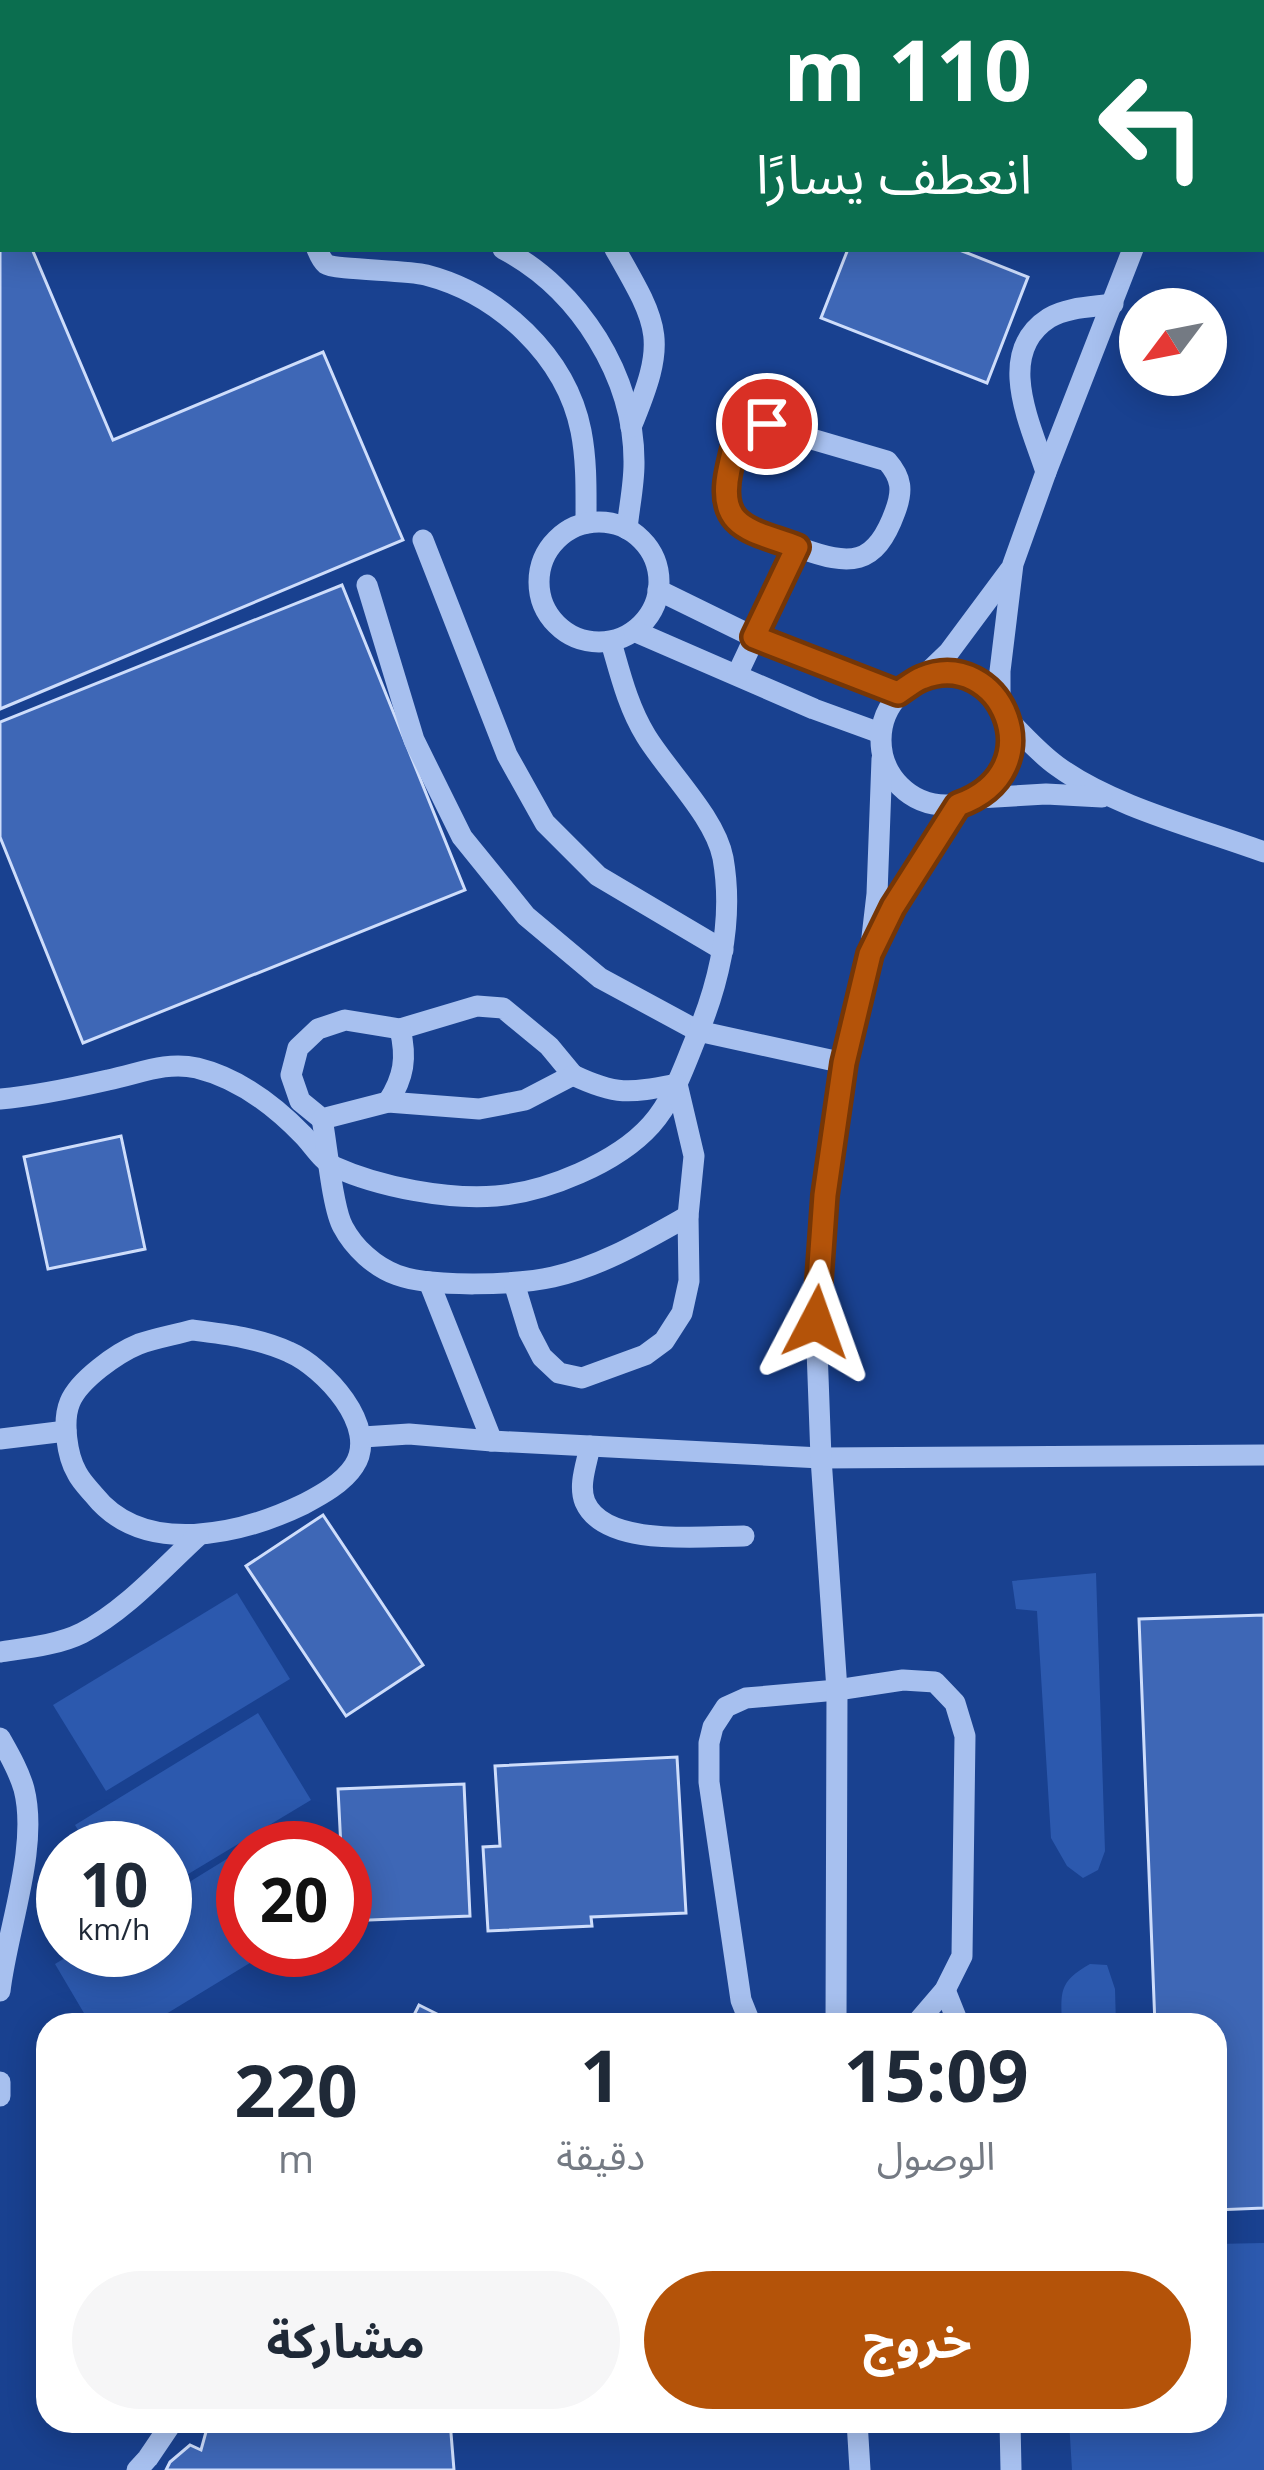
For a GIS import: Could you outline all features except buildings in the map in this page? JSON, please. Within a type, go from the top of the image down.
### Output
[{"type":"lane","points":[[318,252],[324,263],[337,269],[428,275],[476,294],[515,322],[546,355],[567,390],[580,427],[587,472],[586,523]]},
{"type":"lane","points":[[508,252],[553,284],[586,322],[613,368],[631,428],[634,464],[627,529]]},
{"type":"lane","points":[[617,252],[652,319],[656,349],[631,428]]},
{"type":"lane","points":[[870,954],[893,907],[968,801],[994,784],[1006,766],[1012,744],[1000,671],[1013,564],[1132,252]]},
{"type":"lane","points":[[1046,472],[1018,382],[1021,357],[1032,333],[1051,316],[1113,304]]},
{"type":"lane","points":[[767,424],[872,456],[887,461],[897,472],[902,487],[899,502],[881,544],[867,556],[848,561],[797,547],[739,524],[729,512],[724,497],[727,482],[736,442],[748,426],[767,424]]},
{"type":"lane","points":[[586,523],[627,529],[655,562],[655,606],[634,631],[610,642],[594,643],[562,631],[542,603],[538,586],[545,553],[556,539],[586,523]]},
{"type":"lane","points":[[423,540],[507,755],[545,823],[598,876],[722,950]]},
{"type":"lane","points":[[737,675],[797,547]]},
{"type":"lane","points":[[836,2013],[837,1690],[816,1322],[825,1195],[844,1063],[870,954],[877,894],[880,733],[898,693],[949,652],[1013,564]]},
{"type":"lane","points":[[367,585],[414,740],[461,836],[526,916],[601,978],[698,1031],[844,1063]]},
{"type":"lane","points":[[658,590],[754,637],[898,693]]},
{"type":"lane","points":[[634,631],[814,710],[880,733]]},
{"type":"lane","points":[[0,1099],[160,1066],[191,1067],[230,1078],[262,1100],[331,1165],[392,1185],[448,1194],[496,1196],[554,1184],[613,1156],[651,1125],[677,1084],[709,1006],[728,903],[722,853],[699,808],[644,733],[610,642]]},
{"type":"lane","points":[[922,678],[943,673],[984,686],[1058,766],[1115,798],[1264,852]]},
{"type":"lane","points":[[883,759],[894,780],[912,796],[934,805],[1046,794],[1115,798]]},
{"type":"lane","points":[[677,1084],[634,1093],[604,1090],[573,1075],[550,1046],[503,1008],[477,1006],[400,1029],[345,1020],[318,1029],[298,1048],[291,1075],[300,1101],[322,1119],[340,1223],[359,1251],[396,1275],[429,1282],[514,1283],[556,1276],[621,1253],[688,1216]]},
{"type":"lane","points":[[388,1102],[403,1074],[400,1029]]},
{"type":"lane","points":[[322,1119],[388,1102],[479,1109],[525,1100],[573,1075]]},
{"type":"lane","points":[[514,1283],[529,1332],[542,1357],[559,1373],[582,1378],[645,1355],[664,1341],[682,1313],[689,1281],[694,1156],[677,1084]]},
{"type":"lane","points":[[429,1282],[492,1441]]},
{"type":"lane","points":[[192,1330],[242,1337],[293,1353],[348,1402],[363,1437],[355,1465],[326,1492],[238,1530],[198,1536],[137,1527],[105,1509],[75,1472],[66,1431],[70,1401],[102,1365],[137,1345],[192,1330]]},
{"type":"lane","points":[[0,1438],[66,1431]]},
{"type":"lane","points":[[363,1437],[409,1434],[821,1457],[1264,1455]]},
{"type":"lane","points":[[590,1446],[582,1487],[586,1504],[598,1519],[617,1530],[642,1535],[744,1536]]},
{"type":"lane","points":[[0,1652],[79,1635],[115,1612],[198,1536]]},
{"type":"lane","points":[[746,2013],[709,1782],[712,1726],[725,1707],[746,1698],[903,1680],[935,1682],[956,1703],[964,1736],[962,1956],[945,1990],[925,2013]]},
{"type":"lane","points":[[0,1738],[24,1789],[28,1819],[0,1991]]},
{"type":"lane","points":[[945,1990],[954,2013]]},
{"type":"lane","points":[[0,2082],[0,2096]]},
{"type":"lane","points":[[136,2470],[164,2433]]},
{"type":"lane","points":[[858,2433],[860,2470]]},
{"type":"lane","points":[[1010,2433],[1011,2470]]},
{"type":"shaded area","points":[[1096,1573],[1105,1851],[1098,1870],[1083,1878],[1067,1866],[1051,1838],[1037,1611],[1016,1609],[1012,1581]]},
{"type":"shaded area","points":[[237,1593],[290,1679],[106,1791],[53,1705]]},
{"type":"shaded area","points":[[258,1713],[311,1800],[276,1821],[216,1821],[216,1857],[192,1872],[192,1821],[82,1821]]},
{"type":"shaded area","points":[[216,1866],[216,1977],[227,1977],[168,2013],[84,2013],[63,1977],[192,1977],[192,1880]]},
{"type":"shaded area","points":[[1090,1964],[1107,1965],[1115,1989],[1116,2013],[1061,2013],[1064,1989],[1072,1976]]},
{"type":"shaded area","points":[[1264,2243],[1264,2470],[1072,2470],[1070,2433],[1227,2433],[1227,2244]]},
{"type":"route","points":[[767,424],[757,423],[740,432],[724,497],[739,524],[797,547],[754,637],[898,693],[922,678],[943,673],[964,676],[1000,701],[1010,722],[1012,744],[994,784],[958,805],[893,907],[870,954],[844,1063],[825,1195],[816,1322]]}]
